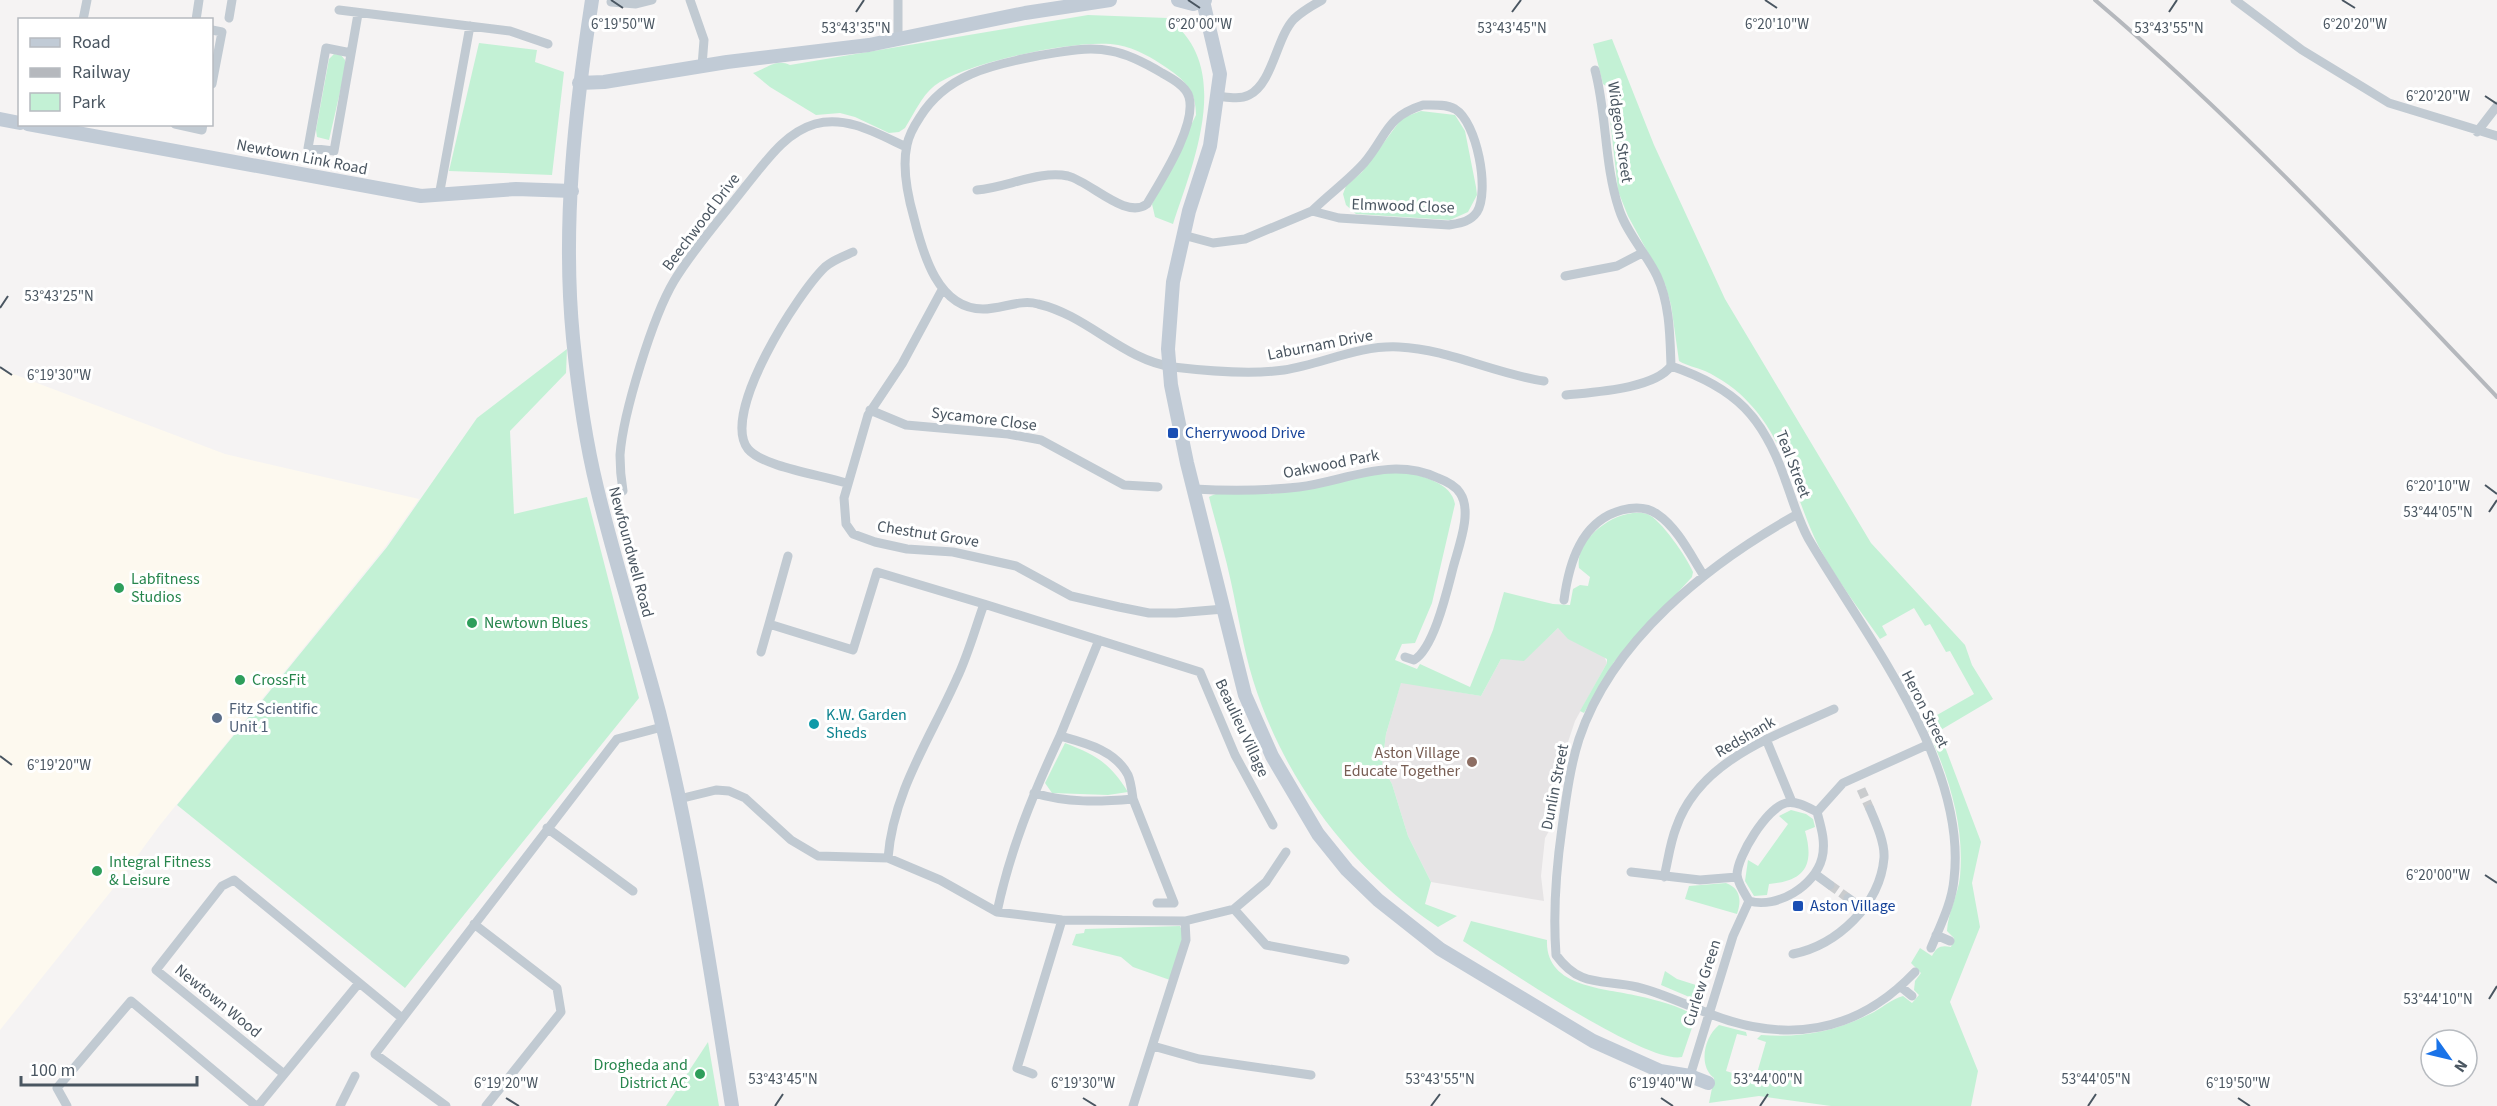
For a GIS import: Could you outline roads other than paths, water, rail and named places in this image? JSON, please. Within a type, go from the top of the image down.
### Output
[{"type":"street","points":[[83,18],[87,0]]},
{"type":"street","points":[[196,18],[199,0]]},
{"type":"street","points":[[229,18],[232,0]]},
{"type":"street","name":"Newfoundwell Road","points":[[592,0],[579,83],[569,264],[573,335],[581,402],[596,486],[662,727],[679,799],[732,1106]]},
{"type":"street","points":[[611,2],[636,4],[652,0]]},
{"type":"street","points":[[690,0],[704,40],[702,66]]},
{"type":"street","points":[[898,0],[898,39]]},
{"type":"street","points":[[579,83],[604,82],[702,66],[869,45],[1025,13],[1110,0]]},
{"type":"street","points":[[1178,0],[1193,4],[1204,1],[1220,74],[1210,146],[1183,235],[1173,282],[1168,349],[1175,413],[1245,695],[1272,756],[1318,834],[1347,870],[1407,924],[1440,949],[1593,1041],[1660,1071],[1689,1076],[1708,1083]]},
{"type":"street","points":[[1217,96],[1242,98],[1252,94],[1261,85],[1282,38],[1294,19],[1322,0]]},
{"type":"street","points":[[2235,0],[2302,50],[2389,103],[2477,132],[2497,136]]},
{"type":"street","points":[[339,10],[510,31],[548,44]]},
{"type":"street","points":[[351,53],[326,48],[308,148],[334,151],[358,14]]},
{"type":"street","points":[[439,196],[470,26]]},
{"type":"street","points":[[213,30],[222,32],[213,79]]},
{"type":"street","points":[[977,190],[1058,175],[1079,180],[1124,207],[1141,208],[1153,194],[1185,131],[1190,113],[1188,92],[1160,71],[1110,51],[1058,52],[979,70],[945,88],[924,111],[911,132],[906,147],[913,216],[926,258],[942,291],[969,307],[981,309],[1036,303],[1079,320],[1130,351],[1170,366]]},
{"type":"street","name":"Widgeon Street","points":[[1595,70],[1603,100],[1611,184],[1620,212],[1657,276],[1665,298],[1671,366]]},
{"type":"street","name":"Elmwood Close","points":[[1183,235],[1213,243],[1245,239],[1312,212],[1364,163],[1390,123],[1408,110],[1423,105],[1455,108],[1471,126],[1477,145],[1482,198],[1478,210],[1464,223],[1449,225],[1339,218],[1312,212]]},
{"type":"street","points":[[2477,132],[2497,106]]},
{"type":"street","points":[[0,119],[18,123]]},
{"type":"street","name":"Beechwood Drive","points":[[622,491],[620,453],[624,433],[642,365],[662,305],[689,258],[756,174],[792,135],[817,124],[846,123],[878,133],[906,147]]},
{"type":"street","name":"Newtown Link Road","points":[[45,126],[421,196],[516,189],[572,191]]},
{"type":"street","points":[[184,126],[202,130],[203,126]]},
{"type":"street","points":[[846,483],[767,462],[746,446],[742,428],[761,363],[773,337],[814,279],[828,265],[853,252]]},
{"type":"street","points":[[1565,276],[1617,266],[1642,253]]},
{"type":"street","name":"Chestnut Grove","points":[[942,291],[902,364],[870,410],[846,483],[843,514],[846,524],[854,534],[875,542],[907,549],[953,552],[1003,562],[1016,566],[1071,596],[1119,607],[1167,613],[1224,609]]},
{"type":"street","name":"Laburnam Drive","points":[[1170,366],[1270,371],[1305,365],[1347,352],[1399,347],[1434,353],[1544,381]]},
{"type":"street","points":[[1566,395],[1596,392],[1634,384],[1664,375],[1671,366]]},
{"type":"street","name":"Teal Street","points":[[1671,366],[1715,383],[1742,403],[1758,422],[1777,457],[1796,515]]},
{"type":"street","name":"Sycamore Close","points":[[870,410],[906,425],[1008,434],[1041,440],[1124,485],[1158,487]]},
{"type":"street","name":"Oakwood Park","points":[[1194,489],[1249,492],[1300,487],[1382,468],[1417,470],[1453,485],[1461,494],[1465,506],[1461,538],[1451,574],[1427,645],[1420,656],[1414,660],[1405,657]]},
{"type":"street","points":[[1564,600],[1568,574],[1578,546],[1587,532],[1615,512],[1630,508],[1644,508],[1665,520],[1704,576]]},
{"type":"street","name":"Dunlin Street","points":[[1796,515],[1741,548],[1670,606],[1625,657],[1595,704],[1579,738],[1558,855],[1556,955],[1565,967],[1589,982],[1638,987],[1708,1013],[1766,1030],[1819,1028],[1870,1010],[1901,987],[1915,972]]},
{"type":"street","name":"Heron Street","points":[[1796,515],[1904,696],[1927,745],[1951,810],[1956,852],[1954,881],[1931,948]]},
{"type":"street","points":[[761,652],[788,556]]},
{"type":"street","name":"Beaulieu Village","points":[[770,624],[853,650],[877,572],[1200,672],[1235,754],[1273,825]]},
{"type":"street","points":[[888,858],[898,806],[924,742],[958,678],[984,604]]},
{"type":"street","points":[[997,912],[1017,837],[1099,640]]},
{"type":"street","name":"Redshank","points":[[1664,877],[1676,827],[1687,804],[1707,780],[1724,764],[1766,739],[1834,709]]},
{"type":"street","points":[[446,1106],[375,1053],[617,739],[662,727]]},
{"type":"street","points":[[1060,736],[1093,745],[1112,757],[1128,776],[1133,799],[1174,903],[1156,903]]},
{"type":"street","points":[[1766,739],[1792,802]]},
{"type":"street","points":[[1817,812],[1792,802],[1784,803],[1765,820],[1746,846],[1739,862],[1737,877],[1749,901],[1779,900],[1802,888],[1815,874],[1822,859],[1823,847],[1817,812],[1834,790],[1843,783],[1927,745]]},
{"type":"street","points":[[1856,778],[1861,789]]},
{"type":"street","points":[[679,799],[716,790],[729,791],[745,798],[791,840],[812,854],[888,858],[940,880],[997,912],[1062,920],[1185,921],[1234,909],[1266,882],[1286,852]]},
{"type":"street","points":[[1034,793],[1054,799],[1079,801],[1133,799]]},
{"type":"street","points":[[1793,954],[1810,951],[1825,943],[1852,921],[1873,896],[1884,856],[1870,809]]},
{"type":"street","points":[[547,828],[633,891]]},
{"type":"street","points":[[1631,872],[1700,880],[1737,877]]},
{"type":"street","points":[[1815,874],[1830,885]]},
{"type":"street","name":"Newtown Wood","points":[[284,1074],[156,970],[222,886],[234,880],[402,1018]]},
{"type":"street","points":[[1848,898],[1862,908]]},
{"type":"street","name":"Curlew Green","points":[[1689,1076],[1733,936],[1749,901]]},
{"type":"street","points":[[1234,909],[1266,945],[1345,960]]},
{"type":"street","points":[[1033,1074],[1017,1068],[1062,920]]},
{"type":"street","points":[[1133,1106],[1186,940],[1185,921]]},
{"type":"street","points":[[474,924],[557,988],[561,1012],[486,1106]]},
{"type":"street","points":[[1936,935],[1950,941]]},
{"type":"street","points":[[67,1106],[57,1088],[131,1001],[257,1106],[359,983]]},
{"type":"street","points":[[1901,987],[1912,996]]},
{"type":"street","points":[[1153,1046],[1199,1059],[1311,1075]]},
{"type":"street","points":[[340,1106],[355,1076]]},
{"type":"tunnel","points":[[1861,789],[1870,809]]},
{"type":"tunnel","points":[[1830,885],[1848,898]]},
{"type":"railway","points":[[2095,0],[2148,46],[2251,143],[2351,243],[2497,397]]},
{"type":"place","name":"Cherrywood Drive","points":[[1173,433]]},
{"type":"place","name":"Labfitness Studios","points":[[119,588]]},
{"type":"place","name":"Newtown Blues","points":[[472,623]]},
{"type":"place","name":"CrossFit","points":[[240,680]]},
{"type":"place","name":"Fitz Scientific Unit 1","points":[[217,718]]},
{"type":"place","name":"K.W. Garden Sheds","points":[[814,724]]},
{"type":"place","name":"Aston Village Educate Together","points":[[1472,762]]},
{"type":"place","name":"Integral Fitness & Leisure","points":[[97,871]]},
{"type":"place","name":"Aston Village","points":[[1798,906]]},
{"type":"place","name":"Drogheda and District AC","points":[[700,1074]]}]
